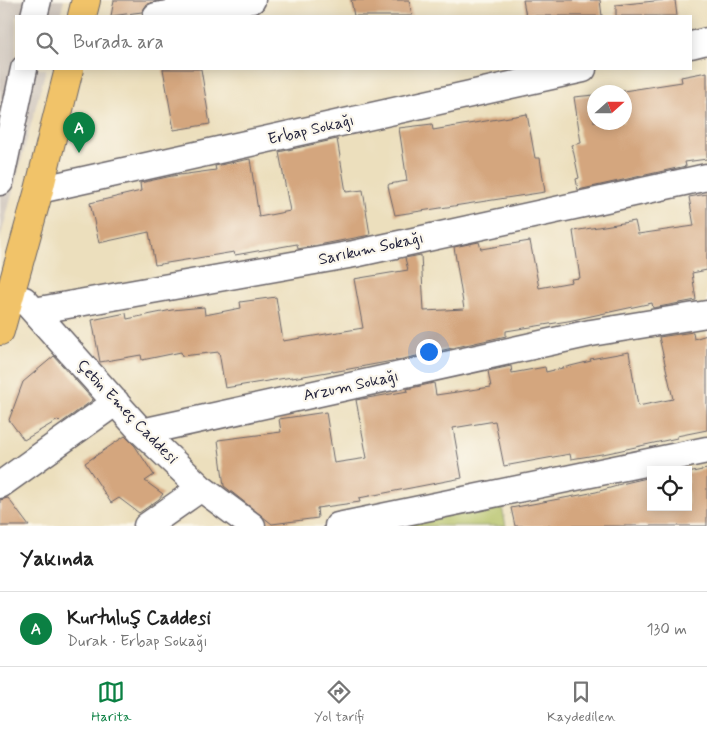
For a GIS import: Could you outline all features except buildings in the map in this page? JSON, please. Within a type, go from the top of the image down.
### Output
[{"type":"main road","points":[[82,15],[86,0]]},
{"type":"main road","points":[[0,331],[39,190],[69,70]]},
{"type":"street","points":[[34,15],[38,0]]},
{"type":"street","points":[[162,15],[252,0]]},
{"type":"street","points":[[692,45],[707,41]]},
{"type":"street","points":[[0,182],[24,70]]},
{"type":"street","name":"Erbap Sokağı","points":[[39,190],[579,70]]},
{"type":"street","name":"Sarıkum Sokağı","points":[[34,311],[354,254],[707,177]]},
{"type":"street","name":"Çetin Emeç Caddesi","points":[[12,287],[142,432],[201,488],[252,526]]},
{"type":"street","name":"Arzum Sokağı","points":[[142,432],[590,333],[707,314]]},
{"type":"street","points":[[0,485],[116,402]]},
{"type":"street","points":[[338,526],[707,450]]},
{"type":"street","points":[[147,526],[201,488]]},
{"type":"shaded area","points":[[0,0],[64,0],[60,15],[15,15],[15,70],[46,70],[0,239]]},
{"type":"green space","points":[[500,498],[506,526],[371,526]]},
{"type":"place","name":"Kurtuluş Caddesi","points":[[79,153]]}]
